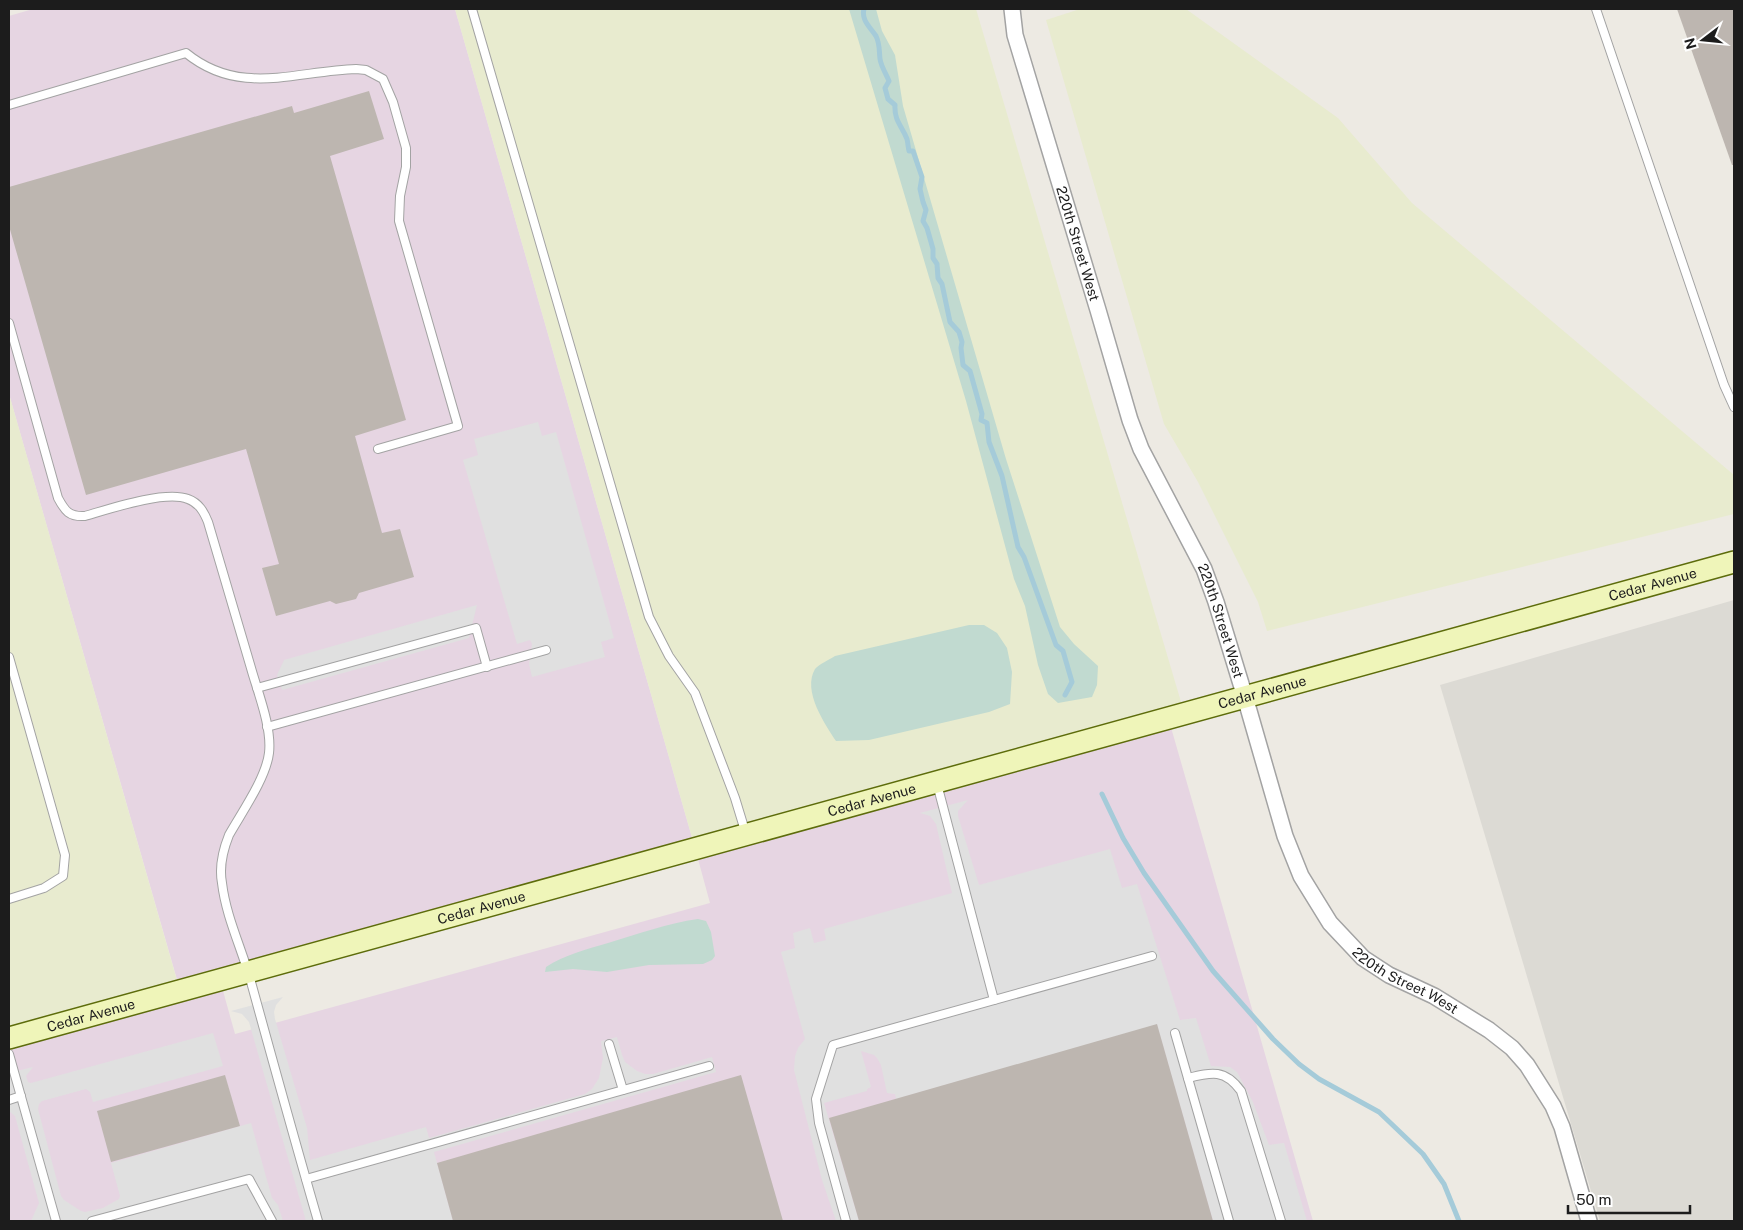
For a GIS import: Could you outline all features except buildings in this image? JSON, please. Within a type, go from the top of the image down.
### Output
[{"type":"main road","name":"Cedar Avenue","points":[[9,1038],[1734,562]]},
{"type":"street","name":"220th Street West","points":[[1012,9],[1015,35],[1130,420],[1140,449],[1204,569],[1245,696],[1285,836],[1301,876],[1330,923],[1363,958],[1388,975],[1434,996],[1489,1030],[1512,1048],[1527,1065],[1553,1106],[1562,1127],[1589,1221]]},
{"type":"lane","points":[[472,9],[649,617],[669,656],[695,693],[735,798],[746,834]]},
{"type":"lane","points":[[1596,9],[1724,385],[1734,407]]},
{"type":"lane","points":[[9,105],[186,53],[198,63],[212,70],[249,79],[268,79],[356,69],[366,70],[382,79],[393,102],[406,148],[406,168],[400,196],[399,221],[458,426],[378,449]]},
{"type":"lane","points":[[9,323],[58,498],[68,513],[76,517],[85,516],[151,499],[176,497],[188,498],[197,504],[208,522],[257,688],[267,727],[269,752],[264,772],[225,845],[221,882],[318,1221]]},
{"type":"lane","points":[[257,688],[476,628],[487,667]]},
{"type":"lane","points":[[267,727],[546,650]]},
{"type":"lane","points":[[9,657],[64,855],[63,876],[44,888],[9,898]]},
{"type":"lane","points":[[936,782],[994,1000]]},
{"type":"lane","points":[[846,1221],[818,1123],[816,1099],[833,1045],[1152,956]]},
{"type":"lane","points":[[1174,1034],[1229,1221]]},
{"type":"lane","points":[[610,1044],[622,1090]]},
{"type":"lane","points":[[9,1054],[56,1221]]},
{"type":"lane","points":[[306,1179],[709,1066]]},
{"type":"lane","points":[[1188,1078],[1217,1073],[1226,1077],[1242,1091],[1281,1221]]},
{"type":"lane","points":[[9,1100],[21,1096]]},
{"type":"lane","points":[[92,1221],[249,1179],[272,1221]]},
{"type":"shaded area","points":[[33,9],[455,9],[695,848],[1168,717],[1313,1221],[9,1221],[9,1038],[180,990],[9,394],[9,16]],"holes":[[[695,848],[710,903],[235,1034],[220,980]]]},
{"type":"shaded area","points":[[538,422],[542,436],[556,432],[614,638],[601,642],[605,657],[532,677],[529,664],[532,644],[530,640],[517,644],[463,460],[478,455],[474,439]]},
{"type":"shaded area","points":[[1734,600],[1734,1221],[1600,1221],[1440,685]]},
{"type":"shaded area","points":[[477,605],[469,638],[282,690],[277,675],[284,660]]},
{"type":"shaded area","points":[[968,800],[958,811],[958,816],[979,885],[1110,849],[1122,888],[1137,884],[1180,1020],[1196,1018],[1211,1066],[1230,1067],[1237,1072],[1253,1102],[1269,1145],[1284,1143],[1307,1221],[1213,1221],[1157,1025],[896,1099],[895,1094],[887,1093],[881,1065],[877,1058],[874,1055],[861,1051],[871,1087],[867,1091],[824,1103],[859,1221],[836,1221],[822,1180],[794,1070],[795,1056],[805,1039],[781,952],[795,948],[793,933],[810,928],[814,943],[826,940],[824,929],[952,893],[936,824],[930,816],[920,813]]},
{"type":"shaded area","points":[[283,997],[276,1005],[275,1019],[307,1128],[310,1160],[426,1127],[429,1138],[585,1094],[592,1089],[599,1078],[603,1058],[601,1041],[617,1037],[625,1062],[637,1071],[645,1074],[653,1074],[712,1057],[716,1072],[434,1152],[453,1221],[306,1221],[249,1022],[242,1014],[231,1011]]},
{"type":"shaded area","points":[[213,1033],[223,1066],[93,1102],[90,1092],[86,1089],[42,1101],[39,1104],[38,1109],[61,1196],[81,1211],[85,1212],[103,1208],[119,1199],[120,1196],[111,1163],[251,1123],[272,1198],[278,1205],[283,1221],[31,1221],[39,1203],[15,1116],[9,1111],[9,1073],[33,1067],[26,1076],[28,1082],[31,1083]]},
{"type":"green space","points":[[455,9],[976,9],[1184,712],[695,848]]},
{"type":"green space","points":[[849,9],[876,9],[882,31],[895,55],[903,106],[1006,459],[1060,627],[1074,644],[1098,666],[1097,685],[1092,697],[1058,703],[1048,694],[1038,665],[1025,606],[1014,579],[966,401]]},
{"type":"green space","points":[[1080,9],[1186,9],[1338,118],[1412,203],[1734,475],[1734,514],[1267,631],[1258,602],[1198,482],[1164,424],[1046,20]]},
{"type":"green space","points":[[9,394],[180,991],[9,1038]]},
{"type":"green space","points":[[969,625],[984,625],[997,633],[1007,648],[1012,672],[1010,704],[989,712],[869,740],[836,741],[821,717],[813,697],[812,678],[817,667],[835,656]]},
{"type":"green space","points":[[698,919],[706,921],[711,932],[715,956],[712,960],[703,964],[649,965],[607,972],[573,969],[545,972],[546,967],[576,953],[664,926]]},
{"type":"waterway","points":[[864,9],[865,20],[876,36],[882,67],[889,81],[885,88],[888,99],[895,105],[897,119],[907,139],[909,151],[913,151],[922,177],[920,189],[926,210],[923,221],[933,249],[933,258],[937,264],[938,278],[942,284],[950,322],[959,332],[962,342],[963,365],[970,371],[982,414],[981,420],[987,423],[989,442],[1002,476],[1018,547],[1024,557],[1056,645],[1063,651],[1072,682],[1065,695]]},
{"type":"waterway","points":[[1102,794],[1123,838],[1144,873],[1213,971],[1273,1039],[1299,1064],[1319,1079],[1379,1112],[1423,1154],[1444,1184],[1459,1221]]}]
